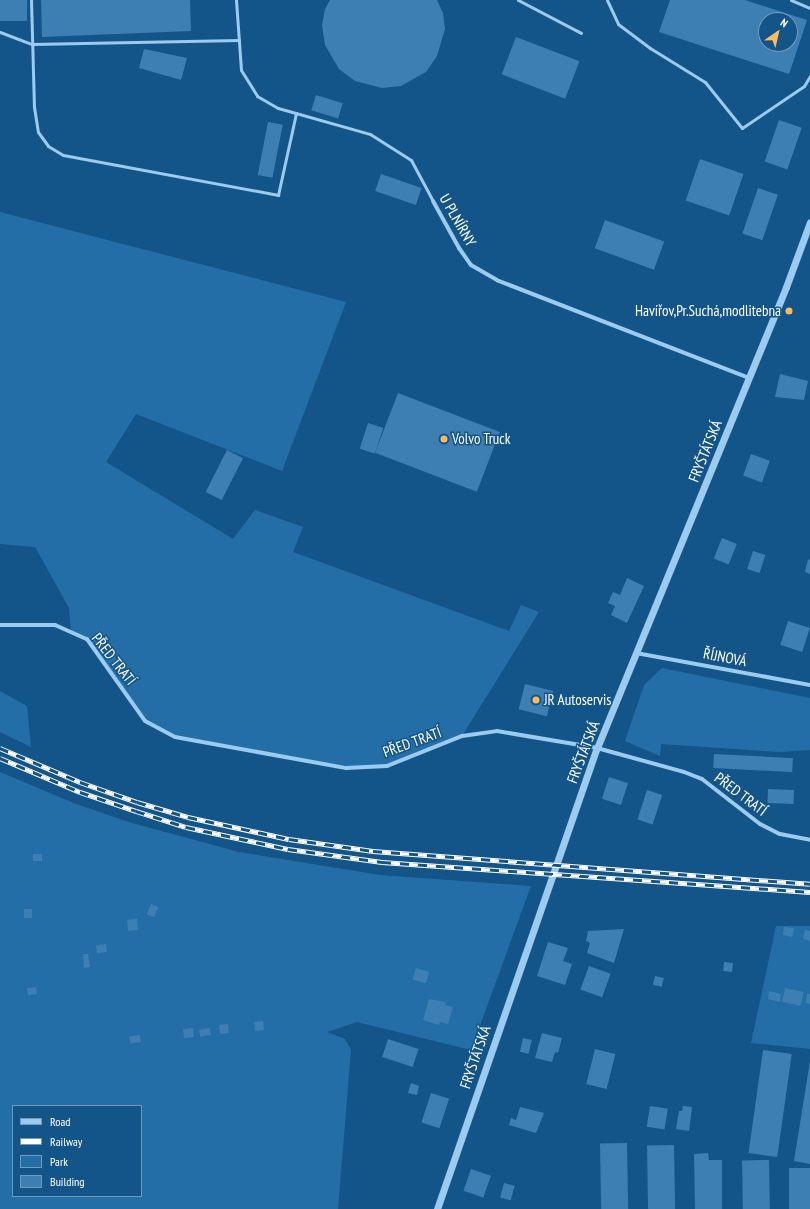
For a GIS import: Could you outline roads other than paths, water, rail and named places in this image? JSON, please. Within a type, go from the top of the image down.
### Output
[{"type":"street","name":"U PLNÍRNY","points":[[433,201],[459,248],[471,264],[499,281],[749,378]]},
{"type":"street","name":"FRYŠTÁTSKÁ","points":[[436,1209],[597,748],[749,378],[810,222]]},
{"type":"street","name":"PŘED TRATÍ","points":[[0,625],[55,625],[87,639],[145,721],[175,737],[346,768],[387,766],[462,736],[497,732],[597,748],[702,779],[760,824],[780,834],[810,840]]},
{"type":"street","name":"ŘÍJNOVÁ","points":[[636,653],[810,685]]},
{"type":"lane","points":[[31,0],[34,107],[38,132],[48,146],[63,155],[278,195],[296,113]]},
{"type":"lane","name":"U PLNÍRNY","points":[[236,0],[241,70],[257,96],[278,108],[370,134],[411,160],[433,201]]},
{"type":"lane","points":[[518,0],[581,32]]},
{"type":"lane","points":[[607,0],[618,24],[650,48],[705,82],[742,128],[804,86],[810,76]]},
{"type":"lane","points":[[791,0],[810,8]]},
{"type":"lane","points":[[0,32],[32,44],[239,40]]},
{"type":"railway","points":[[0,748],[80,782],[137,802],[188,817],[289,839],[373,851],[810,884]]},
{"type":"railway","points":[[0,758],[80,792],[186,827],[288,849],[382,862],[810,892]]},
{"type":"place","name":"Havířov,Pr.Suchá,modlitebna","points":[[789,311]]},
{"type":"place","name":"Volvo Truck","points":[[444,439]]},
{"type":"place","name":"JR Autoservis","points":[[536,700]]}]
